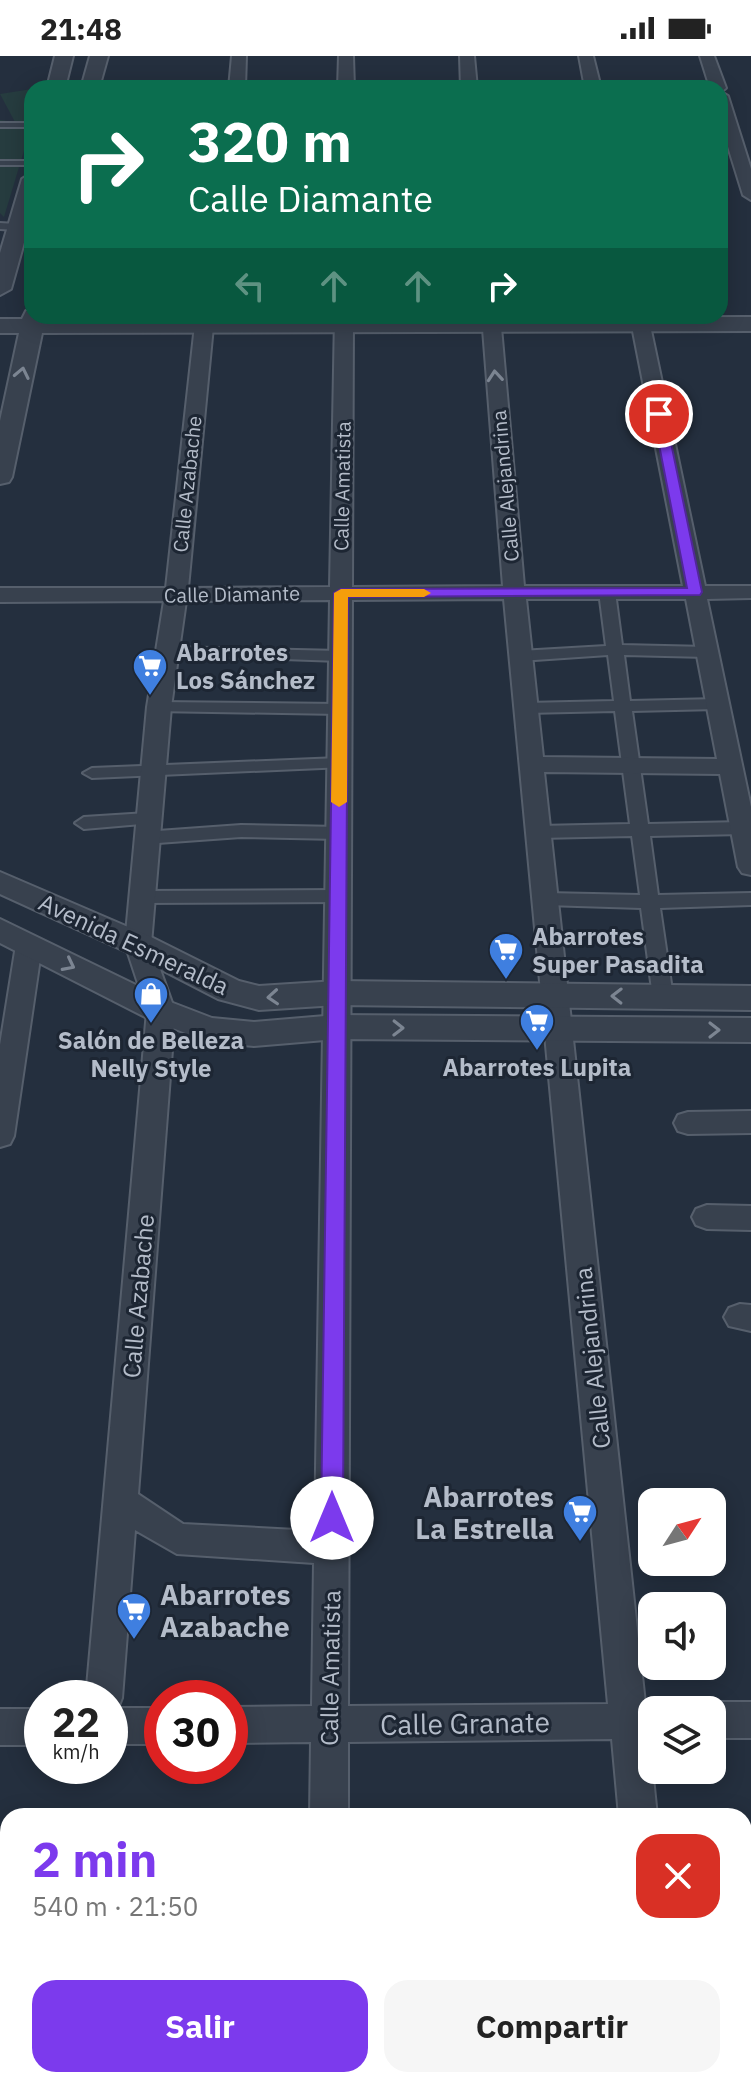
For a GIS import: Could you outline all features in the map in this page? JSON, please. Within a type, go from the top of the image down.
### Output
[{"type":"street","points":[[58,80],[64,56]]},
{"type":"street","points":[[92,80],[99,56]]},
{"type":"street","points":[[238,80],[239,56]]},
{"type":"street","points":[[346,56],[346,80]]},
{"type":"street","points":[[467,56],[468,80]]},
{"type":"street","points":[[586,56],[591,80]]},
{"type":"street","points":[[707,56],[715,80]]},
{"type":"street","points":[[728,128],[751,128]]},
{"type":"street","points":[[728,136],[751,195]]},
{"type":"street","points":[[0,289],[24,204]]},
{"type":"street","points":[[0,312],[24,316]]},
{"type":"street","points":[[728,313],[751,313]]},
{"type":"street","points":[[0,326],[24,320]]},
{"type":"street","points":[[728,323],[751,324]]},
{"type":"street","points":[[0,477],[32,324]]},
{"type":"street","name":"Calle Azabache","points":[[106,1680],[161,1011],[138,944],[140,897],[145,829],[176,595],[204,324]]},
{"type":"street","name":"Calle Amatista","points":[[329,1808],[344,324]]},
{"type":"street","name":"Calle Alejandrina","points":[[491,324],[514,593],[558,1030],[638,1704]]},
{"type":"street","points":[[641,324],[751,867]]},
{"type":"street","points":[[607,592],[663,997]]},
{"type":"street","name":"Calle Diamante","points":[[0,595],[751,592]]},
{"type":"street","points":[[520,656],[615,650],[707,652]]},
{"type":"street","points":[[168,652],[340,656]]},
{"type":"street","points":[[526,708],[718,704]]},
{"type":"street","points":[[159,707],[340,709]]},
{"type":"street","points":[[92,773],[339,763]]},
{"type":"street","points":[[531,764],[731,767]]},
{"type":"street","points":[[84,823],[145,829],[339,833]]},
{"type":"street","points":[[539,832],[743,828]]},
{"type":"street","name":"Avenida Esmeralda","points":[[0,882],[138,944],[230,991],[259,998],[337,993],[751,998]]},
{"type":"street","points":[[140,897],[338,896]]},
{"type":"street","points":[[546,899],[650,902],[751,899]]},
{"type":"street","name":"Avenida Esmeralda","points":[[0,930],[161,1011],[209,1030],[254,1034],[337,1027],[751,1030]]},
{"type":"street","points":[[0,1136],[29,945]]},
{"type":"street","points":[[688,1123],[751,1122]]},
{"type":"street","points":[[707,1217],[751,1218]]},
{"type":"street","points":[[121,1502],[177,1539],[332,1548]]},
{"type":"street","points":[[726,1720],[751,1720]]},
{"type":"street","name":"Calle Granate","points":[[248,1725],[638,1721]]},
{"type":"street","points":[[0,1727],[24,1727]]},
{"type":"street","name":"Calle Alejandrina","points":[[638,1808],[639,1784]]},
{"type":"lane","points":[[0,125],[24,125]]},
{"type":"lane","points":[[0,163],[24,163]]},
{"type":"green space","points":[[24,90],[24,151],[4,217],[0,213],[0,120],[15,122],[0,94]]},
{"type":"slow traffic","points":[[339,802],[341,593],[424,593]]},
{"type":"place","name":"Abarrotes Los Sánchez","points":[[150,697]]},
{"type":"place","name":"Abarrotes Super Pasadita","points":[[506,981]]},
{"type":"place","name":"Salón de Belleza Nelly Style","points":[[151,1025]]},
{"type":"place","name":"Abarrotes Lupita","points":[[537,1052]]},
{"type":"place","name":"Abarrotes La Estrella","points":[[580,1543]]},
{"type":"place","name":"Abarrotes Azabache","points":[[134,1641]]},
{"type":"route","points":[[332,1518],[341,593],[695,592],[659,414]]}]
